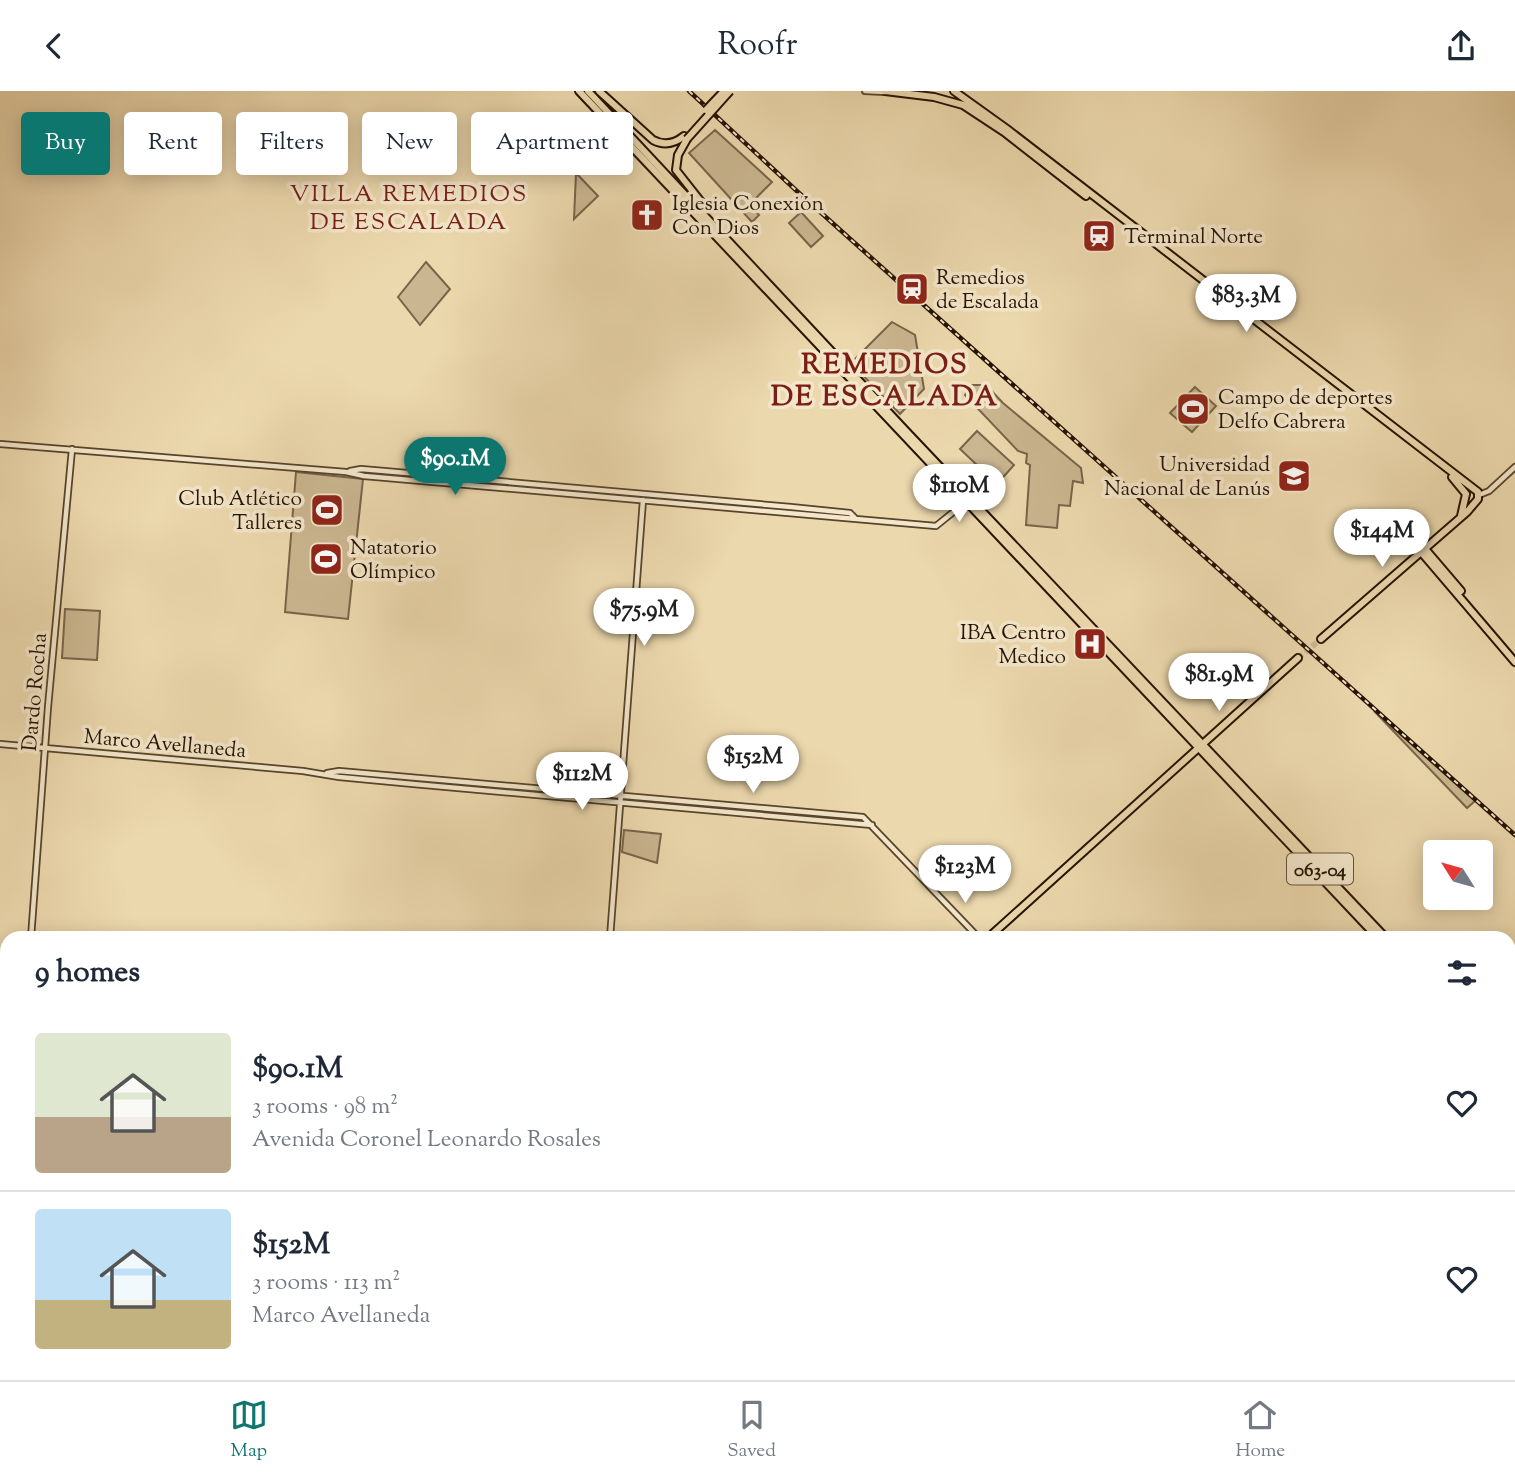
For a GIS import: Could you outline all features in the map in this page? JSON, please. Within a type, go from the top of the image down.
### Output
[{"type":"main road","points":[[579,91],[601,112]]},
{"type":"main road","points":[[588,91],[605,112]]},
{"type":"main road","points":[[599,91],[619,112]]},
{"type":"main road","points":[[633,125],[658,143],[676,142],[724,91]]},
{"type":"main road","points":[[701,210],[702,203],[676,170],[678,155],[687,139],[730,91]]},
{"type":"main road","points":[[885,91],[959,103],[1004,132],[1449,474],[1471,501],[1478,498]]},
{"type":"main road","points":[[954,91],[1192,270],[1473,489],[1478,498]]},
{"type":"main road","points":[[633,126],[650,143],[659,147],[676,146],[687,139]]},
{"type":"main road","points":[[633,143],[701,210],[968,500]]},
{"type":"main road","points":[[633,144],[1201,748]]},
{"type":"main road","points":[[1460,518],[1466,496],[1473,489]]},
{"type":"main road","points":[[1321,639],[1424,551],[1478,498]]},
{"type":"main road","points":[[1424,551],[1515,656]]},
{"type":"main road","points":[[1424,551],[1515,662]]},
{"type":"main road","points":[[996,931],[1298,658]]},
{"type":"main road","name":"063-04","points":[[1201,748],[1371,931]]},
{"type":"main road","name":"063-04","points":[[1201,748],[1379,931]]},
{"type":"street","points":[[865,91],[891,92]]},
{"type":"street","points":[[0,444],[346,472],[364,476],[936,526],[968,500]]},
{"type":"street","name":"Dardo Rocha","points":[[32,931],[45,748],[72,449]]},
{"type":"street","points":[[1478,498],[1515,467]]},
{"type":"street","points":[[346,472],[361,470],[643,494],[850,513],[856,518]]},
{"type":"street","points":[[611,931],[643,494]]},
{"type":"street","name":"Marco Avellaneda","points":[[0,744],[327,773],[339,771],[621,800],[861,817],[872,825],[972,931]]},
{"type":"shaded area","points":[[715,130],[772,182],[749,205],[759,215],[752,222],[689,153]]},
{"type":"shaded area","points":[[576,175],[578,175],[598,196],[574,219]]},
{"type":"shaded area","points":[[801,212],[823,236],[811,247],[789,223]]},
{"type":"shaded area","points":[[426,262],[450,289],[420,325],[398,297]]},
{"type":"shaded area","points":[[892,322],[915,335],[924,389],[900,414],[851,363]]},
{"type":"shaded area","points":[[970,385],[986,385],[1003,403],[1081,468],[1083,483],[1073,481],[1070,506],[1059,505],[1057,528],[1026,525],[1030,465],[1026,463],[1027,454],[1018,451],[965,395]]},
{"type":"shaded area","name":"Campo de deportes Delfo Cabrera","points":[[1195,387],[1216,406],[1192,432],[1170,413]]},
{"type":"shaded area","points":[[977,431],[1014,465],[997,484],[960,449]]},
{"type":"shaded area","name":"Club Atlético Talleres","points":[[296,472],[363,479],[348,619],[285,612]]},
{"type":"shaded area","points":[[65,609],[100,611],[97,660],[62,658]]},
{"type":"shaded area","points":[[1374,711],[1475,801],[1467,808]]},
{"type":"shaded area","points":[[624,830],[661,834],[657,863],[622,852]]},
{"type":"tunnel","points":[[1298,658],[1321,639]]},
{"type":"railway","points":[[689,91],[799,193],[1515,835]]},
{"type":"place","name":"Iglesia Conexión Con Dios","points":[[647,215]]},
{"type":"place","name":"Terminal Norte","points":[[1099,236]]},
{"type":"place","name":"Remedios de Escalada","points":[[912,289]]},
{"type":"place","name":"Campo de deportes Delfo Cabrera","points":[[1193,409]]},
{"type":"place","name":"Universidad Nacional de Lanús","points":[[1294,476]]},
{"type":"place","name":"Club Atlético Talleres","points":[[327,510]]},
{"type":"place","name":"Natatorio Olímpico","points":[[326,559]]},
{"type":"place","name":"IBA Centro Medico","points":[[1090,644]]},
{"type":"district","name":"VILLA REMEDIOS DE ESCALADA","points":[[409,207]]},
{"type":"district","name":"REMEDIOS DE ESCALADA","points":[[885,379]]}]
